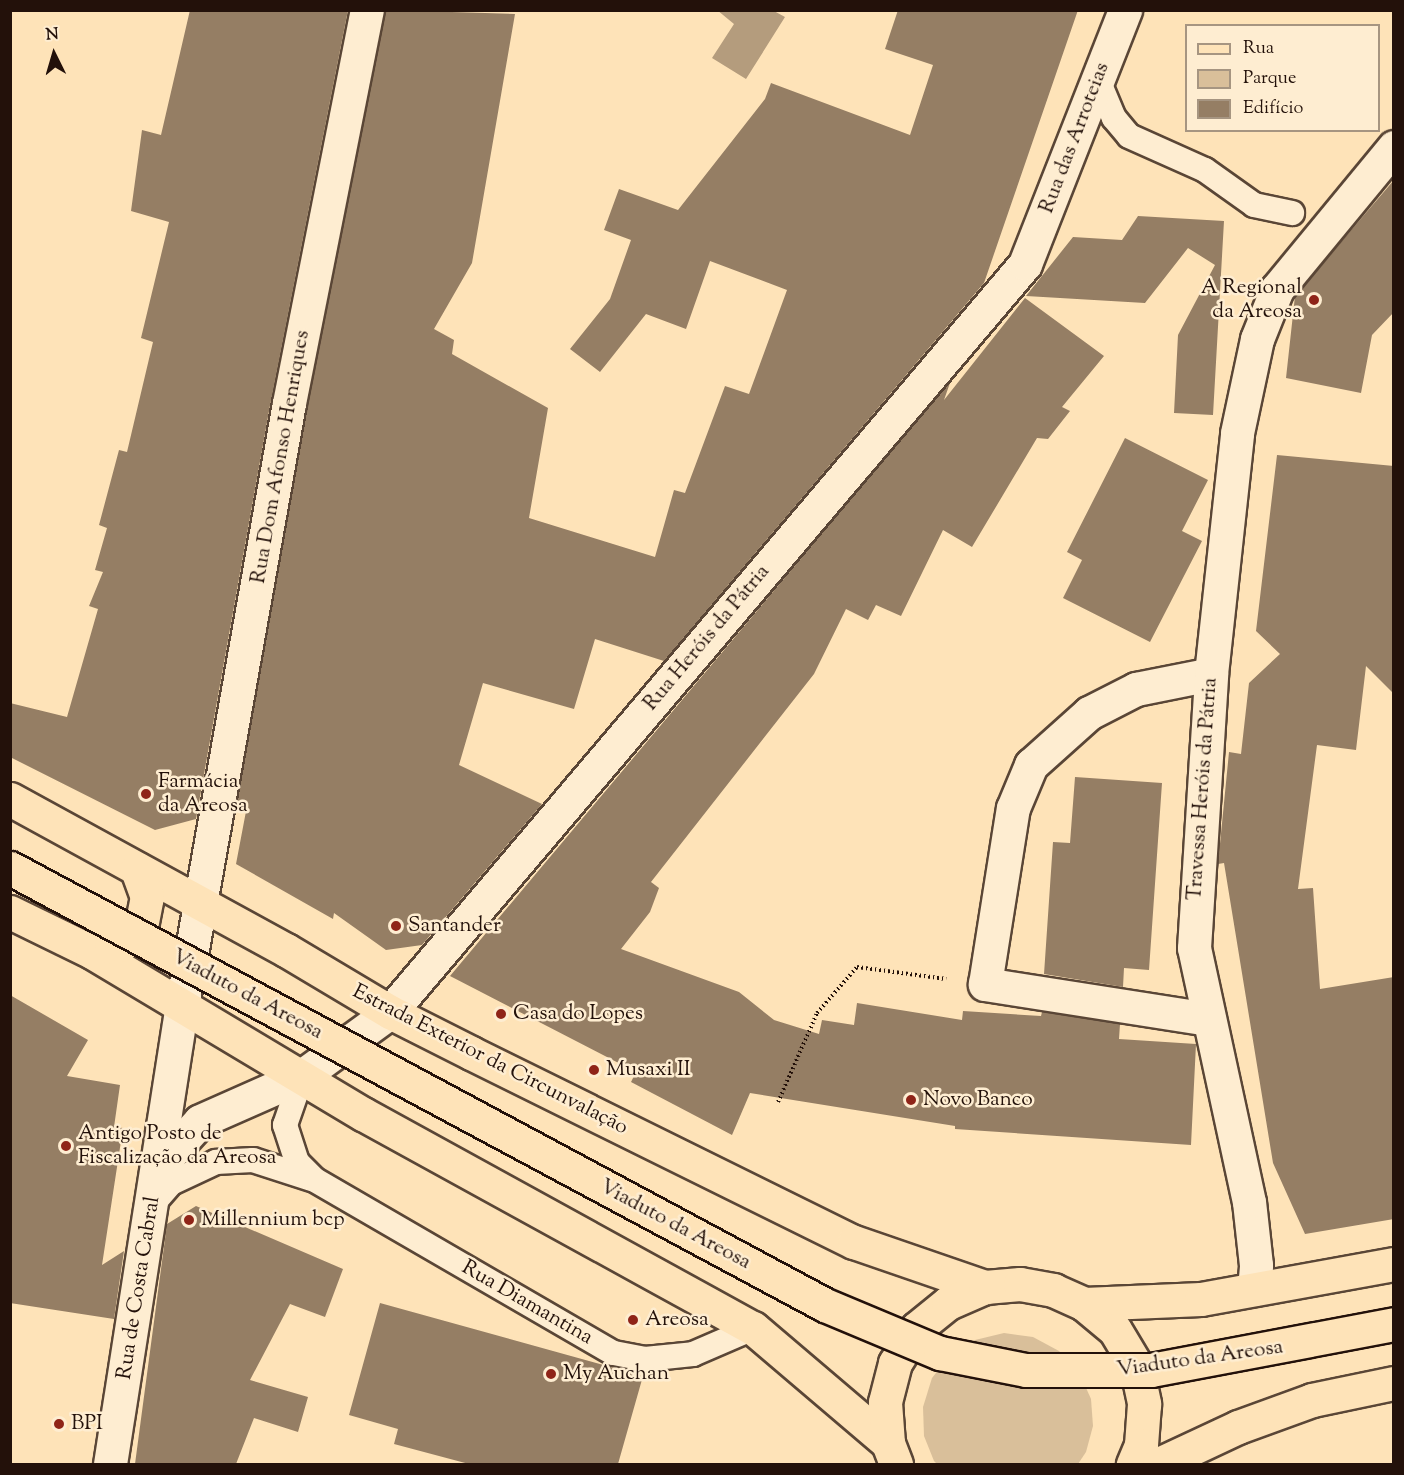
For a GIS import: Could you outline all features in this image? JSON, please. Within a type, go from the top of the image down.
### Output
[{"type":"main road","name":"Estrada Exterior da Circunvalação","points":[[10,799],[390,1012],[854,1242],[986,1287]]},
{"type":"main road","name":"Viaduto da Areosa","points":[[10,868],[825,1305],[940,1353],[1026,1370],[1151,1370],[1394,1324]]},
{"type":"main road","points":[[92,952],[121,945],[141,927],[147,897],[137,869]]},
{"type":"main road","points":[[10,912],[92,952],[363,1114],[753,1328],[892,1454]]},
{"type":"main road","points":[[1084,1304],[1189,1300],[1394,1263]]},
{"type":"main road","points":[[892,1454],[885,1402],[895,1363],[924,1322],[948,1303],[986,1287],[1020,1284],[1053,1290],[1084,1304],[1115,1330],[1136,1365],[1144,1404],[1141,1445],[1133,1464]]},
{"type":"main road","points":[[1160,1464],[1238,1427],[1312,1401],[1394,1383]]},
{"type":"street","name":"Rua Dom Afonso Henriques","points":[[182,1005],[289,403],[367,10]]},
{"type":"street","name":"Rua das Arroteias","points":[[1025,264],[1125,10]]},
{"type":"street","name":"Travessa Heróis da Pátria","points":[[1254,1289],[1256,1265],[1249,1202],[1194,948],[1211,674],[1238,433],[1257,339],[1277,289],[1394,147]]},
{"type":"street","name":"Rua Heróis da Pátria","points":[[160,1165],[200,1121],[302,1076],[390,1012],[1025,264]]},
{"type":"street","points":[[1208,1019],[985,984],[1013,808],[1031,765],[1089,713],[1136,689],[1211,674]]},
{"type":"street","name":"Rua de Costa Cabral","points":[[110,1464],[160,1165],[182,1005]]},
{"type":"lane","points":[[1098,80],[1114,118],[1129,136],[1205,170],[1254,205],[1292,213]]},
{"type":"lane","name":"Rua Diamantina","points":[[302,1076],[285,1125],[297,1162],[315,1180]]},
{"type":"lane","name":"Rua Diamantina","points":[[152,1205],[171,1183],[216,1162],[253,1160],[315,1180],[614,1353],[645,1359],[683,1356],[753,1328]]},
{"type":"path","points":[[778,1102],[817,1013],[856,967],[985,984]]},
{"type":"green space","points":[[1004,1333],[1033,1337],[1059,1351],[1079,1372],[1091,1399],[1093,1426],[1086,1452],[1078,1464],[937,1464],[934,1461],[924,1436],[923,1407],[932,1378],[950,1355],[975,1340]]},
{"type":"shaded area","points":[[717,10],[774,11],[785,17],[746,79],[712,58],[734,24]]},
{"type":"building","points":[[190,10],[348,10],[271,400],[196,819],[155,830],[10,757],[10,703],[67,717],[98,609],[89,606],[103,572],[95,570],[107,528],[99,525],[119,450],[127,452],[153,342],[141,338],[169,222],[131,211],[142,130],[161,135]]},
{"type":"building","points":[[385,10],[515,14],[472,263],[434,329],[454,340],[452,354],[548,408],[529,518],[655,557],[674,490],[685,493],[725,386],[749,394],[787,290],[710,261],[686,329],[646,314],[600,372],[570,349],[610,299],[631,240],[604,230],[619,189],[678,210],[765,99],[771,83],[910,135],[933,65],[885,49],[898,10],[1078,10],[984,283],[664,661],[595,639],[574,709],[483,683],[459,765],[542,804],[422,945],[386,950],[334,913],[333,919],[236,864],[247,806],[236,809],[307,406]]},
{"type":"building","points":[[1394,180],[1394,312],[1372,335],[1361,393],[1286,378],[1295,296]]},
{"type":"building","points":[[1138,216],[1224,221],[1213,415],[1174,413],[1178,335],[1215,265],[1188,248],[1145,303],[1026,296],[1073,237],[1122,240]]},
{"type":"building","points":[[1025,298],[1104,356],[1062,407],[1070,411],[1048,439],[1037,438],[972,547],[943,530],[901,616],[876,605],[868,620],[846,609],[814,674],[651,882],[659,888],[650,912],[621,949],[739,992],[774,1020],[819,1034],[822,1020],[854,1025],[857,1003],[962,1020],[963,1011],[1041,1016],[1042,1012],[1120,1024],[1119,1039],[1196,1044],[1191,1145],[955,1129],[955,1126],[750,1093],[732,1135],[631,1082],[636,1072],[450,976],[951,380],[944,400]]},
{"type":"building","points":[[1125,438],[1208,480],[1182,531],[1202,541],[1150,642],[1063,598],[1082,560],[1067,552]]},
{"type":"building","points":[[1277,455],[1394,466],[1394,694],[1366,666],[1356,750],[1317,745],[1298,889],[1313,888],[1320,989],[1394,977],[1394,1219],[1305,1234],[1273,1163],[1224,863],[1218,864],[1229,752],[1241,754],[1249,683],[1280,654],[1256,631]]},
{"type":"building","points":[[1075,777],[1162,783],[1149,970],[1124,968],[1123,987],[1044,974],[1053,842],[1070,843]]},
{"type":"building","points":[[10,995],[88,1040],[67,1076],[120,1085],[114,1127],[123,1128],[102,1265],[124,1251],[114,1319],[10,1303]]},
{"type":"building","points":[[196,1206],[343,1269],[325,1317],[290,1304],[250,1380],[308,1397],[298,1432],[254,1418],[236,1464],[135,1464],[167,1224]]},
{"type":"building","points":[[380,1303],[643,1376],[618,1464],[469,1464],[394,1444],[398,1429],[349,1415]]},
{"type":"place","name":"A Regional da Areosa","points":[[1314,300]]},
{"type":"place","name":"Farmácia da Areosa","points":[[146,794]]},
{"type":"place","name":"Santander","points":[[396,926]]},
{"type":"place","name":"Casa do Lopes","points":[[501,1014]]},
{"type":"place","name":"Musaxi II","points":[[594,1070]]},
{"type":"place","name":"Novo Banco","points":[[911,1100]]},
{"type":"place","name":"Antigo Posto de Fiscalização da Areosa","points":[[66,1146]]},
{"type":"place","name":"Millennium bcp","points":[[189,1220]]},
{"type":"place","name":"Areosa","points":[[633,1320]]},
{"type":"place","name":"My Auchan","points":[[551,1374]]},
{"type":"place","name":"BPI","points":[[59,1424]]}]
